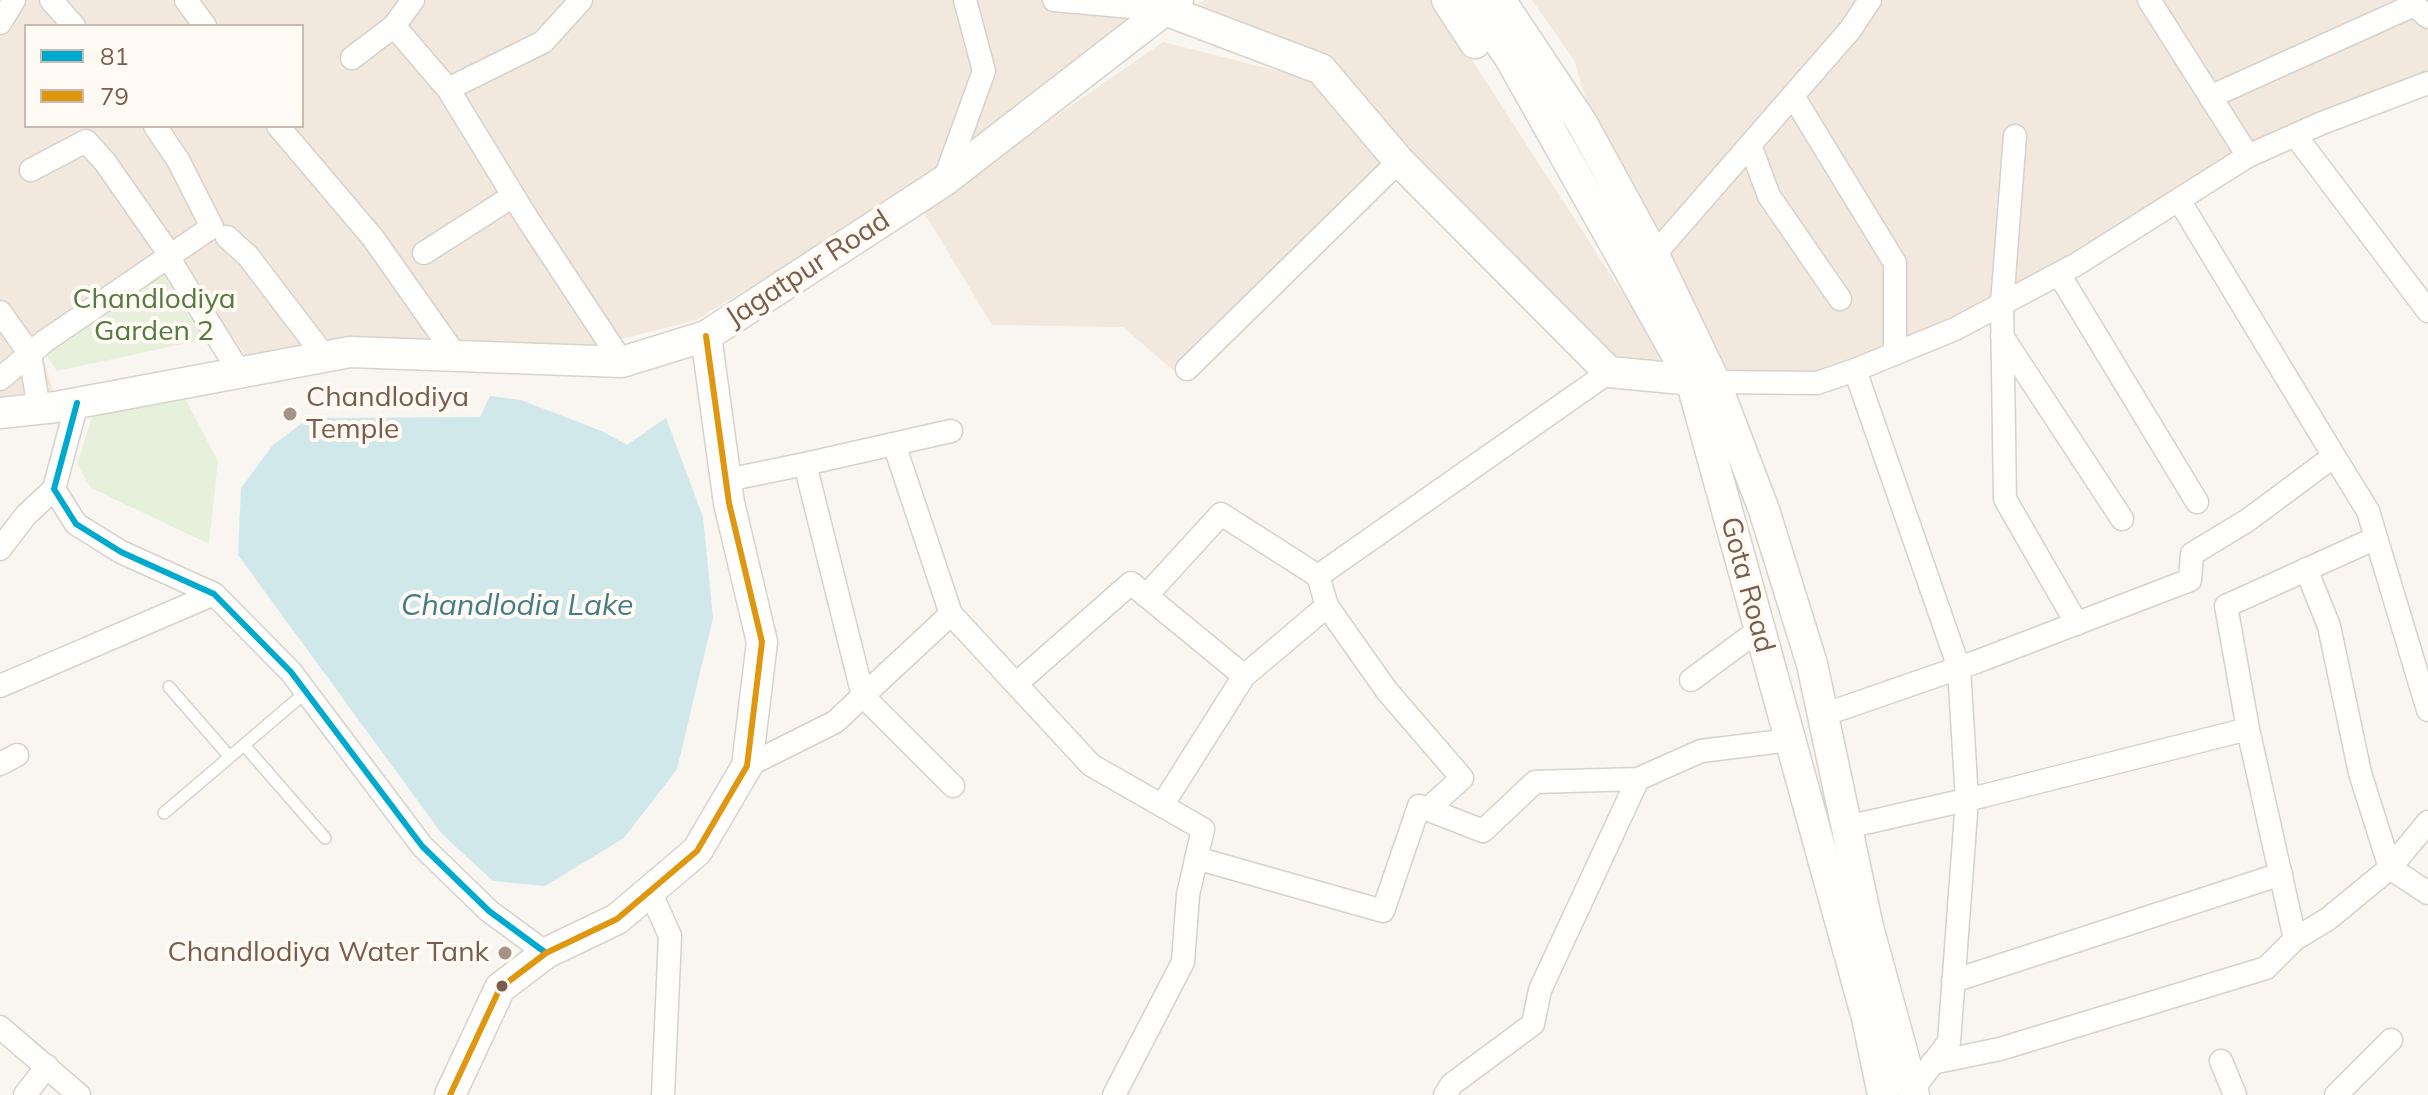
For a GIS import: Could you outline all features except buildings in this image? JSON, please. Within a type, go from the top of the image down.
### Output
[{"type":"street","points":[[0,23],[14,0]]},
{"type":"street","points":[[51,0],[72,24]]},
{"type":"street","points":[[186,0],[204,24]]},
{"type":"street","points":[[352,58],[394,26],[413,0]]},
{"type":"street","points":[[448,89],[543,42],[581,0]]},
{"type":"street","points":[[944,181],[984,71],[965,0]]},
{"type":"street","points":[[1054,0],[1173,5],[1321,69],[1399,161],[1609,372],[1703,381],[1817,383],[1955,329],[2059,274],[2248,156],[2428,83]]},
{"type":"street","points":[[1447,0],[1505,88],[1537,105]]},
{"type":"street","name":"Gota Road","points":[[1471,0],[1510,58],[1703,381],[1760,629],[1867,1018],[1883,1095]]},
{"type":"street","points":[[1500,0],[1582,123]]},
{"type":"street","points":[[1520,0],[1568,67],[1582,123]]},
{"type":"street","points":[[1654,255],[1850,30],[1870,0]]},
{"type":"street","points":[[2149,0],[2248,156]]},
{"type":"street","name":"Jagatpur Road","points":[[450,1095],[500,988],[546,953],[617,919],[697,851],[747,766],[762,642],[729,503],[706,336],[944,181],[1173,5]]},
{"type":"street","points":[[2210,97],[2414,5],[2428,17]]},
{"type":"street","points":[[394,26],[448,89],[513,196],[622,362]]},
{"type":"street","points":[[1793,96],[1895,263],[1895,353]]},
{"type":"street","name":"Gota Road","points":[[1582,123],[1654,255],[1703,381],[1764,510],[1812,664],[1868,927],[1914,1092]]},
{"type":"street","points":[[0,379],[30,354],[212,227],[178,160],[156,128]]},
{"type":"street","points":[[280,128],[373,238],[456,356]]},
{"type":"street","points":[[2295,135],[2428,311]]},
{"type":"street","points":[[2015,136],[2002,304],[2005,499],[2077,624]]},
{"type":"street","points":[[31,170],[86,141],[105,162],[169,256],[240,373]]},
{"type":"street","points":[[1750,145],[1769,196],[1840,299]]},
{"type":"street","points":[[1187,369],[1399,161]]},
{"type":"street","points":[[424,253],[513,196]]},
{"type":"street","points":[[2179,200],[2368,511],[2424,679],[2428,710]]},
{"type":"street","points":[[227,237],[248,256],[325,357]]},
{"type":"street","points":[[2059,274],[2197,502]]},
{"type":"street","points":[[0,312],[30,354],[39,409]]},
{"type":"street","points":[[2002,335],[2122,519]]},
{"type":"street","points":[[0,413],[77,403],[350,352],[622,362],[706,336]]},
{"type":"street","points":[[1855,370],[1959,668],[1967,800],[1949,1042],[1914,1092]]},
{"type":"street","points":[[1318,576],[1609,372]]},
{"type":"street","points":[[0,549],[26,515],[54,489],[77,403]]},
{"type":"street","points":[[727,480],[951,431]]},
{"type":"street","points":[[894,444],[951,614],[1091,765],[1203,829],[1188,895],[1183,962],[1114,1095]]},
{"type":"street","points":[[1823,715],[1959,668],[2190,580],[2192,554],[2248,520],[2334,456]]},
{"type":"street","points":[[805,464],[863,696],[953,786]]},
{"type":"street","points":[[54,489],[76,524],[121,552],[214,594],[291,672],[422,846],[489,911],[546,953]]},
{"type":"street","points":[[1146,596],[1221,514],[1318,576],[1327,606],[1387,691],[1462,778],[1428,809]]},
{"type":"street","points":[[2295,939],[2248,729],[2226,606],[2376,538]]},
{"type":"street","points":[[2306,569],[2329,626],[2360,773],[2390,868],[2428,893]]},
{"type":"street","points":[[1016,684],[1131,583],[1244,676]]},
{"type":"street","points":[[0,686],[214,594]]},
{"type":"street","points":[[1163,804],[1244,676],[1327,606]]},
{"type":"street","points":[[747,766],[835,722],[951,614]]},
{"type":"street","points":[[1691,680],[1760,629]]},
{"type":"street","points":[[1847,827],[2248,729]]},
{"type":"street","points":[[1196,858],[1383,911],[1419,806],[1483,831],[1535,782],[1638,779],[1701,751],[1790,740]]},
{"type":"street","points":[[1445,1095],[1452,1084],[1533,1024],[1540,990],[1638,779]]},
{"type":"street","points":[[1932,1063],[2000,1049],[2266,968],[2295,939],[2328,919],[2390,868],[2428,822]]},
{"type":"street","points":[[1953,981],[2281,874]]},
{"type":"street","points":[[650,891],[670,936],[663,1095]]},
{"type":"street","points":[[0,1027],[79,1095]]},
{"type":"street","points":[[2336,1095],[2391,1040]]},
{"type":"street","points":[[2221,1061],[2235,1095]]},
{"type":"street","points":[[25,1095],[47,1066]]},
{"type":"lane","points":[[169,687],[229,756]]},
{"type":"lane","points":[[164,813],[306,692]]},
{"type":"lane","points":[[244,745],[325,838]]},
{"type":"shaded area","points":[[20,0],[1180,0],[933,177],[696,320],[594,346],[416,338],[287,347],[245,355],[176,256],[39,341],[56,404],[0,408],[0,34]]},
{"type":"shaded area","points":[[1205,0],[1433,0],[1671,368],[1614,363],[1322,58],[1188,9]]},
{"type":"shaded area","points":[[1532,0],[2139,0],[2239,148],[2056,267],[1907,338],[1815,371],[1721,373],[1621,162],[1591,116],[1574,60]]},
{"type":"shaded area","points":[[2155,0],[2428,0],[2428,74],[2248,147]]},
{"type":"shaded area","points":[[1163,42],[1314,80],[1387,162],[1174,371],[1123,327],[992,325],[922,209]]},
{"type":"green space","name":"Chandlodiya Garden 2","points":[[168,269],[211,338],[57,371],[41,346]]},
{"type":"green space","points":[[183,394],[218,462],[209,544],[91,488],[77,464],[92,417]]},
{"type":"water","name":"Chandlodia Lake","points":[[490,396],[521,400],[604,432],[627,445],[666,418],[703,517],[713,618],[677,769],[624,838],[545,886],[493,881],[442,834],[238,555],[241,488],[273,445],[309,418],[480,417]]},
{"type":"transit line","name":"79","points":[[450,1095],[500,988],[546,953],[617,919],[697,851],[747,766],[762,642],[729,503],[706,336]]},
{"type":"transit line","name":"81","points":[[77,403],[54,489],[76,524],[121,552],[214,594],[291,672],[422,846],[489,911],[546,953]]},
{"type":"place","name":"Chandlodiya Temple","points":[[290,414]]},
{"type":"place","name":"Chandlodiya Water Tank","points":[[505,953]]}]
